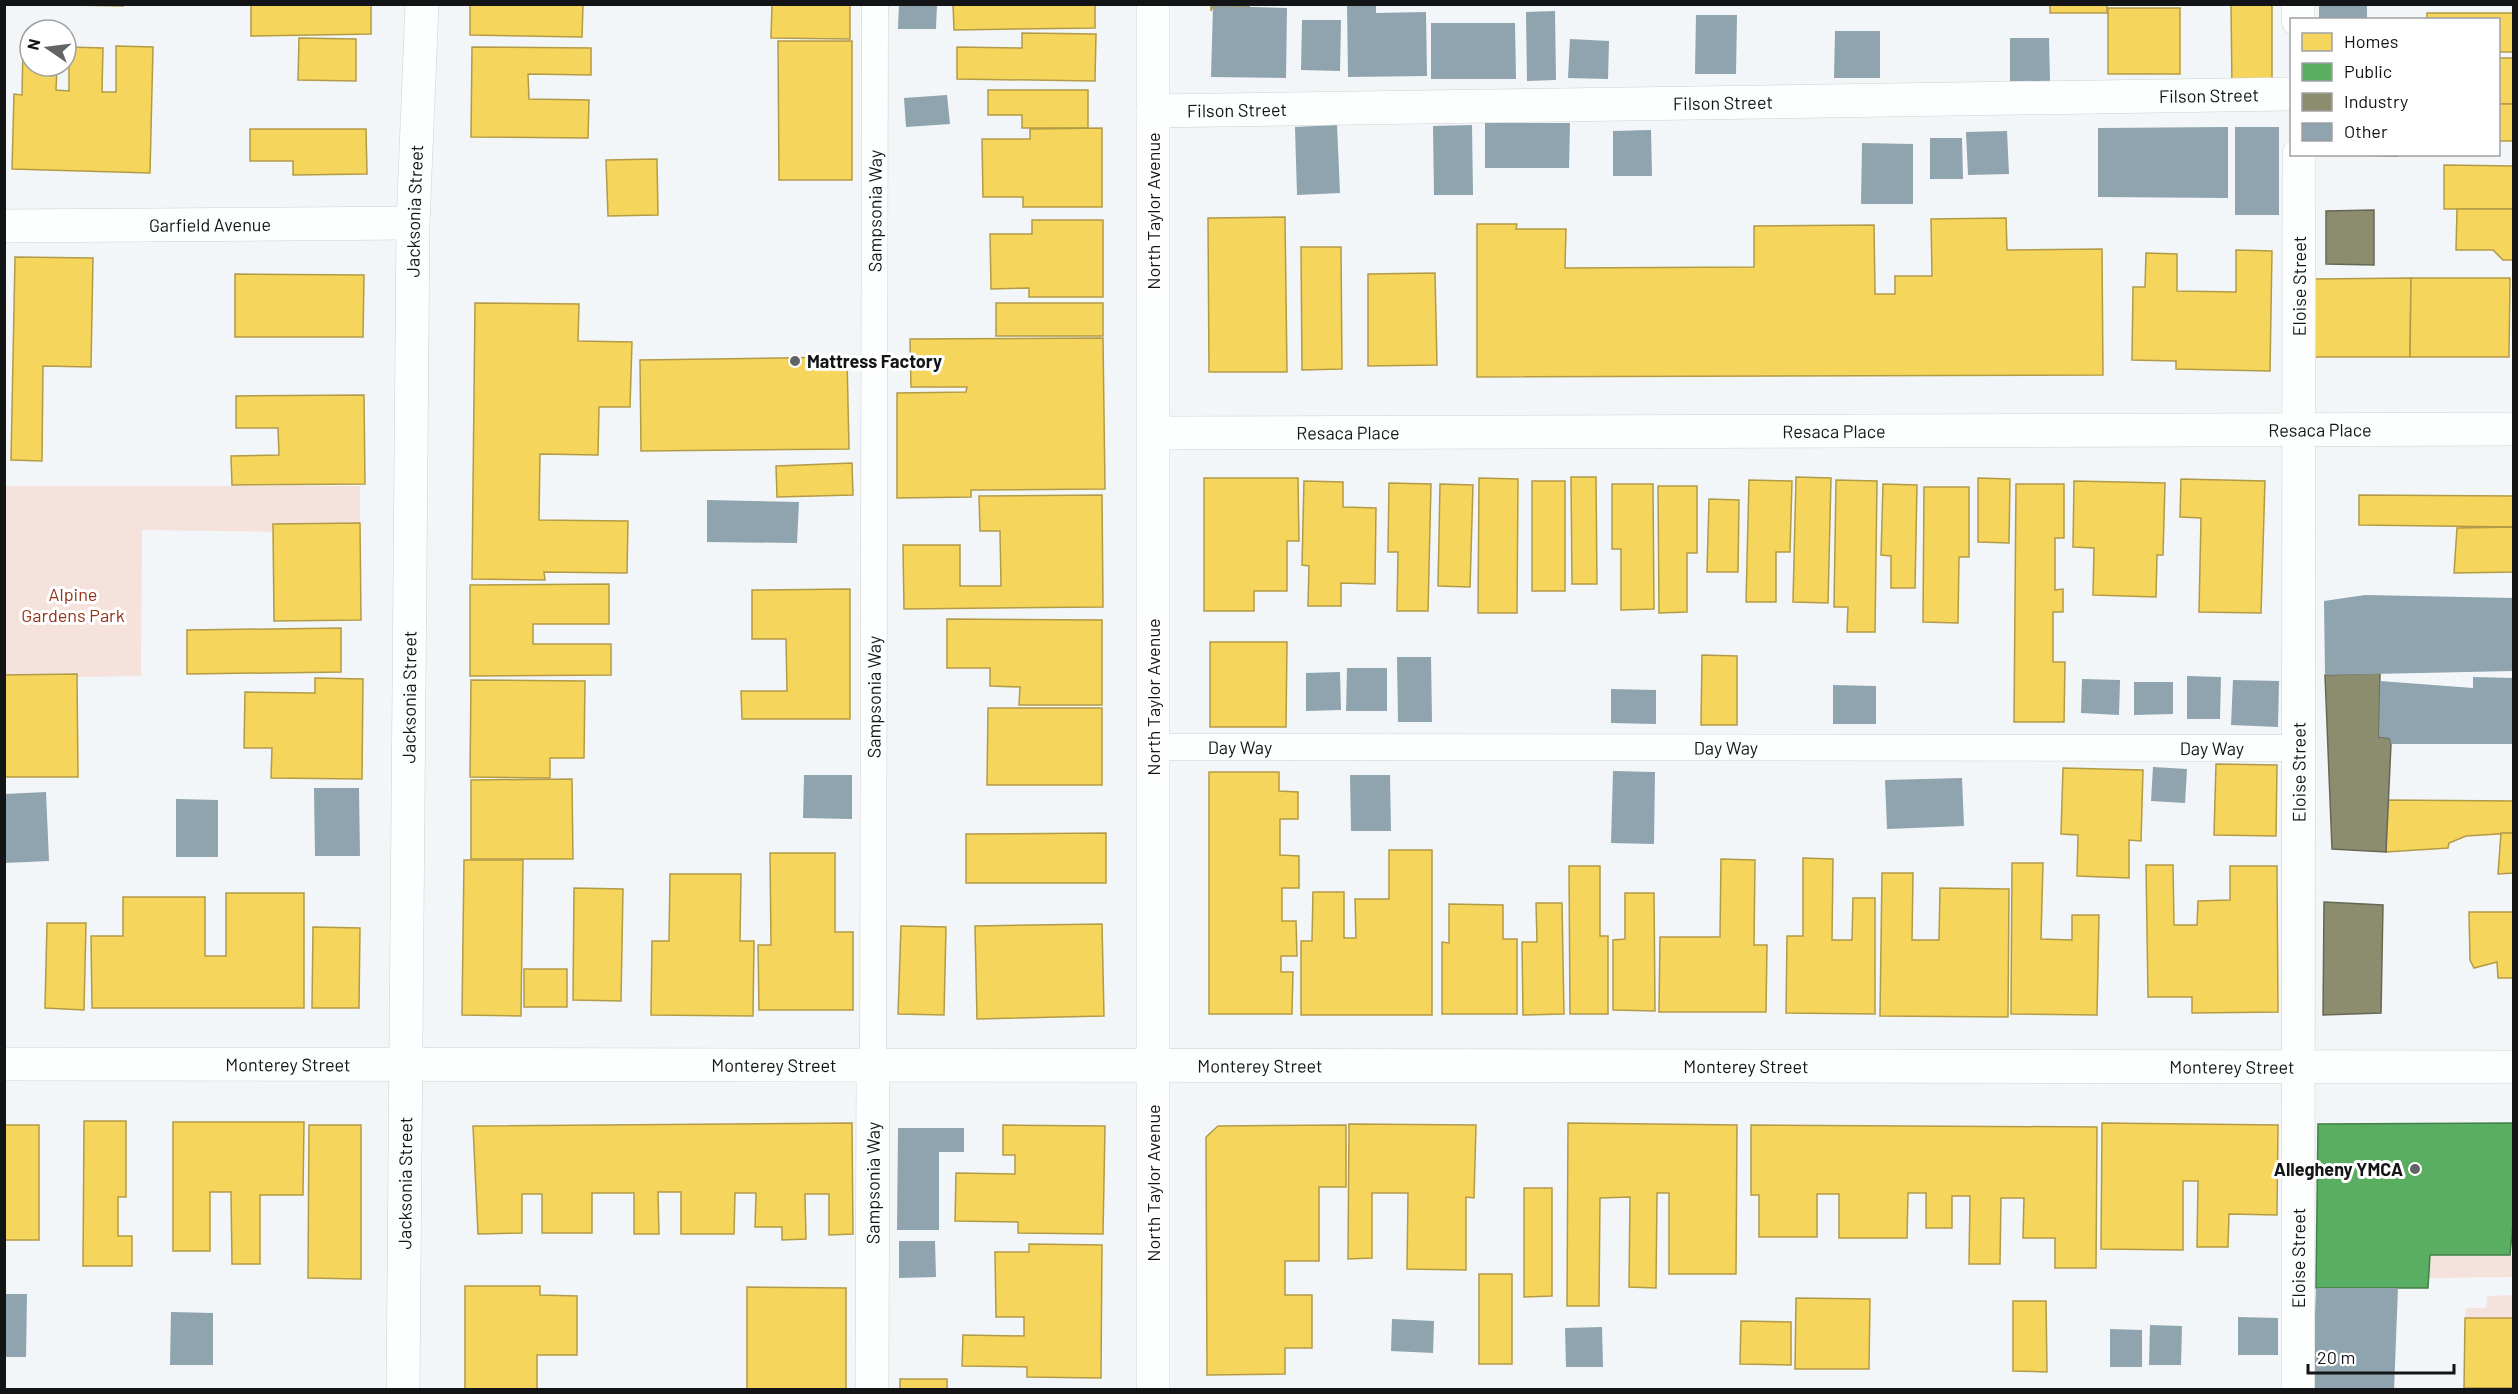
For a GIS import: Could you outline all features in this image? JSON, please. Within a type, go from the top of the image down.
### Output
[{"type":"street","name":"Jacksonia Street","points":[[403,1389],[413,223],[422,4]]},
{"type":"street","name":"North Taylor Avenue","points":[[1153,4],[1154,1389]]},
{"type":"street","name":"Filson Street","points":[[1153,111],[2290,94]]},
{"type":"street","name":"Eloise Street","points":[[2298,1389],[2299,156]]},
{"type":"street","name":"Garfield Avenue","points":[[4,226],[413,223]]},
{"type":"street","name":"Resaca Place","points":[[1154,433],[2514,429]]},
{"type":"street","name":"Monterey Street","points":[[4,1064],[2514,1067]]},
{"type":"street","name":"Sampsonia Way","points":[[873,1065],[873,1389]]},
{"type":"lane","name":"Sampsonia Way","points":[[873,1065],[875,4]]},
{"type":"lane","name":"Day Way","points":[[1153,747],[2299,748]]},
{"type":"green space","name":"Alpine Gardens Park","points":[[4,486],[360,486],[360,533],[142,530],[141,676],[5,678]]},
{"type":"green space","points":[[2430,1255],[2513,1255],[2513,1277],[2429,1278]]},
{"type":"green space","points":[[2513,1295],[2513,1318],[2465,1318],[2466,1308],[2486,1308],[2487,1296]]},
{"type":"building: Homes","points":[[15,4],[123,4],[123,6]]},
{"type":"building: Homes","points":[[371,4],[371,34],[251,36],[251,5]]},
{"type":"building: Homes","points":[[470,4],[583,4],[582,37],[470,35]]},
{"type":"building: Homes","points":[[772,4],[850,4],[850,39],[771,38]]},
{"type":"building: Homes","points":[[953,4],[1095,4],[1095,28],[954,30]]},
{"type":"building: Homes","points":[[1211,4],[1249,4],[1249,7],[1213,6],[1211,11]]},
{"type":"building: Homes","points":[[2050,4],[2107,4],[2107,13],[2050,13]]},
{"type":"building: Homes","points":[[2231,4],[2272,4],[2272,89],[2232,90]]},
{"type":"building: Homes","points":[[2108,8],[2180,8],[2180,74],[2108,74]]},
{"type":"building: Homes","points":[[2427,13],[2514,13],[2514,52],[2500,52],[2500,18],[2427,18]]},
{"type":"building: Homes","points":[[1022,33],[1096,34],[1095,81],[957,79],[957,47],[1022,48]]},
{"type":"building: Homes","points":[[299,38],[356,39],[356,81],[298,80]]},
{"type":"building: Homes","points":[[778,41],[852,41],[852,180],[779,180]]},
{"type":"building: Homes","points":[[116,46],[153,47],[150,173],[12,169],[14,94],[22,95],[22,78],[56,78],[56,90],[69,91],[69,78],[78,78],[78,47],[103,48],[102,92],[116,92]]},
{"type":"building: Homes","points":[[472,47],[591,48],[591,75],[528,74],[529,99],[589,100],[588,138],[471,137]]},
{"type":"building: Homes","points":[[2500,58],[2514,58],[2514,104],[2500,104]]},
{"type":"building: Homes","points":[[988,90],[1088,90],[1088,128],[1022,128],[1022,115],[988,115]]},
{"type":"building: Homes","points":[[2500,104],[2514,104],[2514,141],[2500,141]]},
{"type":"building: Homes","points":[[1102,128],[1102,207],[1023,207],[1023,197],[983,197],[982,139],[1030,139],[1030,129]]},
{"type":"building: Homes","points":[[250,129],[366,129],[367,174],[293,175],[293,161],[250,161]]},
{"type":"building: Homes","points":[[657,159],[658,215],[608,216],[606,160]]},
{"type":"building: Homes","points":[[2444,165],[2514,166],[2514,209],[2444,209]]},
{"type":"building: Homes","points":[[2457,209],[2514,209],[2514,260],[2503,260],[2493,250],[2456,250]]},
{"type":"building: Homes","points":[[1285,217],[1287,372],[1209,372],[1208,218]]},
{"type":"building: Homes","points":[[2006,218],[2007,250],[2102,249],[2103,375],[1477,377],[1477,224],[1517,224],[1516,229],[1566,229],[1565,268],[1754,267],[1754,226],[1874,225],[1875,294],[1895,294],[1895,276],[1932,276],[1931,219]]},
{"type":"building: Homes","points":[[1032,220],[1103,220],[1103,297],[1029,297],[1029,288],[991,289],[990,234],[1032,234]]},
{"type":"building: Homes","points":[[1301,247],[1341,247],[1342,369],[1302,370]]},
{"type":"building: Homes","points":[[2236,250],[2272,251],[2270,371],[2176,369],[2176,361],[2132,360],[2133,287],[2145,287],[2146,253],[2177,254],[2177,291],[2236,292]]},
{"type":"building: Homes","points":[[15,257],[93,258],[91,367],[43,366],[42,461],[11,460]]},
{"type":"building: Homes","points":[[1435,273],[1437,365],[1368,366],[1368,274]]},
{"type":"building: Homes","points":[[235,274],[364,275],[363,337],[235,337]]},
{"type":"building: Homes","points":[[2411,278],[2410,357],[2313,357],[2314,279]]},
{"type":"building: Homes","points":[[2411,278],[2510,278],[2509,357],[2410,357]]},
{"type":"building: Homes","points":[[475,303],[579,304],[578,341],[632,342],[630,407],[599,407],[598,455],[540,454],[539,520],[628,521],[627,573],[544,572],[545,580],[472,579]]},
{"type":"building: Homes","points":[[996,303],[1103,303],[1103,336],[996,336]]},
{"type":"building: Homes","points":[[1103,338],[1105,489],[971,490],[971,497],[897,498],[897,393],[966,392],[967,387],[911,387],[910,339]]},
{"type":"building: Homes","points":[[847,357],[849,449],[641,451],[640,360]]},
{"type":"building: Homes","points":[[364,395],[365,484],[232,485],[231,456],[279,455],[278,428],[236,428],[236,396]]},
{"type":"building: Homes","points":[[852,463],[853,495],[777,497],[776,466]]},
{"type":"building: Homes","points":[[1571,477],[1596,477],[1597,584],[1572,584]]},
{"type":"building: Homes","points":[[1796,477],[1831,478],[1828,603],[1793,602]]},
{"type":"building: Homes","points":[[1204,478],[1298,478],[1299,541],[1287,541],[1287,591],[1254,591],[1254,611],[1204,611]]},
{"type":"building: Homes","points":[[1479,478],[1518,479],[1517,613],[1478,613]]},
{"type":"building: Homes","points":[[1978,478],[2010,479],[2009,543],[1978,542]]},
{"type":"building: Homes","points":[[2181,479],[2265,481],[2261,613],[2199,612],[2201,518],[2180,517]]},
{"type":"building: Homes","points":[[1749,480],[1792,481],[1790,552],[1776,552],[1776,602],[1746,602]]},
{"type":"building: Homes","points":[[1836,480],[1877,481],[1875,632],[1847,632],[1848,607],[1834,607]]},
{"type":"building: Homes","points":[[1304,481],[1343,482],[1343,507],[1376,508],[1375,584],[1341,583],[1341,606],[1308,606],[1309,566],[1302,565]]},
{"type":"building: Homes","points":[[1532,481],[1565,481],[1565,591],[1532,591]]},
{"type":"building: Homes","points":[[2074,481],[2165,483],[2163,555],[2157,555],[2156,597],[2093,595],[2094,548],[2073,547]]},
{"type":"building: Homes","points":[[1389,483],[1431,484],[1428,611],[1397,611],[1398,552],[1388,552]]},
{"type":"building: Homes","points":[[1440,484],[1473,485],[1470,587],[1438,586]]},
{"type":"building: Homes","points":[[1612,484],[1653,484],[1654,609],[1621,610],[1621,549],[1612,549]]},
{"type":"building: Homes","points":[[1883,484],[1917,485],[1915,588],[1891,588],[1891,556],[1881,555]]},
{"type":"building: Homes","points":[[2016,484],[2064,484],[2064,538],[2055,538],[2055,590],[2063,589],[2063,612],[2053,612],[2053,662],[2065,662],[2064,722],[2014,722]]},
{"type":"building: Homes","points":[[1658,486],[1697,486],[1697,553],[1687,553],[1687,612],[1659,613]]},
{"type":"building: Homes","points":[[1924,487],[1969,487],[1969,557],[1959,557],[1958,623],[1923,622]]},
{"type":"building: Homes","points":[[1102,495],[1103,607],[904,609],[903,545],[960,545],[960,586],[1001,586],[1000,531],[980,531],[979,496]]},
{"type":"building: Homes","points":[[2359,495],[2514,496],[2514,527],[2359,525]]},
{"type":"building: Homes","points":[[1709,499],[1739,500],[1738,572],[1707,572]]},
{"type":"building: Homes","points":[[360,523],[361,620],[274,621],[273,524]]},
{"type":"building: Homes","points":[[2514,527],[2514,572],[2454,573],[2457,528]]},
{"type":"building: Homes","points":[[609,584],[609,624],[533,624],[533,644],[611,644],[611,675],[470,676],[470,585]]},
{"type":"building: Homes","points":[[850,589],[850,719],[742,719],[741,691],[787,691],[786,639],[752,639],[752,590]]},
{"type":"building: Homes","points":[[947,619],[1102,620],[1102,705],[1019,705],[1020,687],[990,686],[990,668],[947,668]]},
{"type":"building: Homes","points":[[341,628],[341,672],[187,674],[187,630]]},
{"type":"building: Homes","points":[[1210,642],[1287,642],[1286,727],[1210,727]]},
{"type":"building: Homes","points":[[1702,655],[1737,656],[1737,725],[1701,725]]},
{"type":"building: Homes","points":[[77,674],[78,777],[4,777],[4,675]]},
{"type":"building: Homes","points":[[315,678],[363,679],[362,779],[271,778],[272,748],[244,748],[245,692],[315,693]]},
{"type":"building: Homes","points":[[471,680],[585,681],[584,758],[550,758],[550,778],[470,777]]},
{"type":"building: Homes","points":[[988,708],[1102,708],[1102,785],[987,785]]},
{"type":"building: Homes","points":[[2216,764],[2277,765],[2276,836],[2214,835]]},
{"type":"building: Homes","points":[[2063,768],[2143,770],[2141,841],[2129,840],[2129,878],[2077,876],[2078,835],[2061,834]]},
{"type":"building: Homes","points":[[1209,772],[1279,772],[1279,791],[1298,792],[1298,819],[1280,819],[1280,855],[1299,856],[1299,888],[1282,888],[1282,921],[1296,921],[1297,956],[1281,956],[1281,972],[1293,972],[1292,1014],[1209,1014]]},
{"type":"building: Homes","points":[[572,779],[573,859],[471,859],[471,780]]},
{"type":"building: Homes","points":[[2386,800],[2514,801],[2514,833],[2466,836],[2449,843],[2448,848],[2386,852]]},
{"type":"building: Homes","points":[[1106,833],[1106,883],[966,883],[966,834]]},
{"type":"building: Homes","points":[[2501,833],[2514,833],[2514,873],[2498,874]]},
{"type":"building: Homes","points":[[1389,850],[1432,850],[1432,1015],[1301,1015],[1301,941],[1312,941],[1313,892],[1344,892],[1344,938],[1356,938],[1355,899],[1389,899]]},
{"type":"building: Homes","points":[[770,853],[835,853],[835,932],[853,932],[853,1010],[759,1010],[758,945],[771,945]]},
{"type":"building: Homes","points":[[1803,858],[1833,859],[1832,940],[1852,940],[1853,898],[1875,898],[1875,1014],[1786,1013],[1787,936],[1803,936]]},
{"type":"building: Homes","points":[[1721,859],[1755,860],[1754,945],[1767,945],[1766,1012],[1659,1012],[1660,937],[1720,937]]},
{"type":"building: Homes","points":[[464,860],[523,860],[521,1016],[462,1015]]},
{"type":"building: Homes","points":[[2012,863],[2043,863],[2041,939],[2072,940],[2072,915],[2099,915],[2097,1015],[2011,1014]]},
{"type":"building: Homes","points":[[2146,865],[2173,865],[2174,925],[2197,925],[2198,901],[2230,900],[2230,866],[2277,866],[2278,1012],[2192,1013],[2192,997],[2148,997]]},
{"type":"building: Homes","points":[[1569,866],[1600,866],[1600,936],[1608,936],[1608,1014],[1570,1014]]},
{"type":"building: Homes","points":[[1882,873],[1913,873],[1912,940],[1939,940],[1940,888],[2009,889],[2008,1017],[1880,1016]]},
{"type":"building: Homes","points":[[670,874],[741,874],[740,941],[754,941],[753,1016],[651,1015],[652,941],[669,941]]},
{"type":"building: Homes","points":[[574,888],[623,889],[621,1001],[573,1000]]},
{"type":"building: Homes","points":[[226,893],[304,893],[304,1008],[92,1008],[91,936],[123,936],[123,897],[205,897],[205,956],[226,956]]},
{"type":"building: Homes","points":[[1625,893],[1654,893],[1655,1011],[1613,1010],[1613,940],[1625,939]]},
{"type":"building: Homes","points":[[1536,903],[1562,903],[1564,1014],[1523,1015],[1522,942],[1537,942]]},
{"type":"building: Homes","points":[[1449,904],[1503,905],[1503,939],[1517,939],[1517,1014],[1442,1014],[1442,942],[1449,943]]},
{"type":"building: Homes","points":[[2469,912],[2514,912],[2514,978],[2498,978],[2497,962],[2474,968],[2470,960]]},
{"type":"building: Homes","points":[[47,923],[86,923],[84,1010],[45,1008]]},
{"type":"building: Homes","points":[[1102,924],[1104,1016],[977,1019],[975,926]]},
{"type":"building: Homes","points":[[901,926],[946,927],[944,1015],[898,1014]]},
{"type":"building: Homes","points":[[313,927],[360,928],[359,1008],[312,1008]]},
{"type":"building: Homes","points":[[524,969],[567,969],[567,1007],[524,1007]]},
{"type":"building: Homes","points":[[84,1121],[126,1121],[126,1197],[118,1197],[118,1236],[132,1236],[132,1266],[83,1266]]},
{"type":"building: Homes","points":[[173,1122],[304,1122],[303,1195],[260,1195],[260,1264],[232,1264],[231,1192],[210,1192],[210,1251],[173,1251]]},
{"type":"building: Homes","points":[[852,1123],[853,1234],[829,1235],[829,1194],[805,1194],[806,1239],[782,1240],[782,1227],[755,1227],[756,1193],[735,1193],[734,1234],[681,1234],[681,1192],[658,1192],[659,1234],[634,1234],[634,1193],[592,1193],[592,1233],[542,1233],[542,1194],[522,1194],[522,1233],[478,1234],[473,1126]]},
{"type":"building: Homes","points":[[1568,1123],[1737,1125],[1736,1274],[1669,1274],[1669,1193],[1657,1193],[1656,1288],[1629,1287],[1630,1197],[1600,1198],[1599,1306],[1567,1306]]},
{"type":"building: Homes","points":[[2102,1123],[2278,1125],[2277,1215],[2229,1214],[2228,1247],[2197,1247],[2198,1181],[2183,1181],[2183,1250],[2101,1249]]},
{"type":"building: Homes","points":[[1349,1124],[1476,1125],[1474,1198],[1466,1197],[1466,1270],[1407,1269],[1408,1193],[1372,1193],[1372,1258],[1348,1259]]},
{"type":"building: Homes","points":[[4,1125],[39,1125],[39,1240],[4,1240]]},
{"type":"building: Homes","points":[[309,1125],[361,1125],[361,1279],[308,1278]]},
{"type":"building: Homes","points":[[1003,1125],[1105,1126],[1103,1234],[1018,1233],[1018,1222],[955,1221],[956,1173],[1015,1174],[1015,1155],[1003,1155]]},
{"type":"building: Homes","points":[[1346,1125],[1346,1187],[1319,1187],[1319,1261],[1285,1261],[1285,1295],[1312,1295],[1312,1348],[1285,1348],[1285,1374],[1207,1375],[1206,1137],[1218,1126]]},
{"type":"building: Homes","points":[[1751,1125],[2097,1127],[2096,1268],[2055,1268],[2055,1238],[2023,1238],[2024,1198],[2001,1198],[2000,1264],[1969,1264],[1970,1196],[1952,1196],[1952,1228],[1926,1228],[1926,1193],[1908,1193],[1907,1238],[1839,1238],[1839,1194],[1817,1194],[1817,1237],[1759,1237],[1759,1195],[1751,1195]]},
{"type":"building: Homes","points":[[1524,1188],[1552,1188],[1552,1296],[1524,1297]]},
{"type":"building: Homes","points":[[1029,1244],[1102,1245],[1101,1378],[1027,1377],[1027,1367],[962,1366],[963,1335],[1024,1336],[1024,1317],[996,1317],[995,1252],[1029,1252]]},
{"type":"building: Homes","points":[[1479,1274],[1512,1274],[1512,1364],[1479,1364]]},
{"type":"building: Homes","points":[[465,1286],[540,1286],[540,1295],[577,1296],[577,1355],[537,1355],[537,1390],[465,1390]]},
{"type":"building: Homes","points":[[747,1287],[846,1288],[846,1390],[747,1390]]},
{"type":"building: Homes","points":[[1796,1298],[1870,1299],[1869,1369],[1795,1369]]},
{"type":"building: Homes","points":[[2013,1301],[2046,1301],[2047,1372],[2013,1371]]},
{"type":"building: Homes","points":[[2465,1318],[2514,1318],[2514,1388],[2464,1388]]},
{"type":"building: Homes","points":[[1741,1321],[1791,1322],[1791,1365],[1740,1364]]},
{"type":"building: Homes","points":[[900,1379],[947,1379],[947,1390],[900,1390]]},
{"type":"building: Public","name":"Allegheny YMCA","points":[[2514,1123],[2514,1214],[2510,1255],[2430,1255],[2428,1288],[2316,1288],[2318,1124]]},
{"type":"building: Industry","points":[[2374,210],[2374,265],[2326,264],[2326,211]]},
{"type":"building: Industry","points":[[2380,673],[2379,737],[2390,738],[2391,744],[2386,852],[2332,849],[2325,675]]},
{"type":"building: Industry","points":[[2324,902],[2383,905],[2381,1013],[2323,1015]]},
{"type":"building: Other","points":[[899,4],[937,4],[936,29],[898,29]]},
{"type":"building: Other","points":[[1347,4],[1376,4],[1376,13],[1426,12],[1427,76],[1348,77]]},
{"type":"building: Other","points":[[2319,5],[2367,5],[2367,18],[2319,18]]},
{"type":"building: Other","points":[[1213,6],[1287,8],[1286,78],[1211,77]]},
{"type":"building: Other","points":[[1555,11],[1556,80],[1527,81],[1526,12]]},
{"type":"building: Other","points":[[1696,15],[1737,15],[1736,74],[1695,74]]},
{"type":"building: Other","points":[[1302,20],[1341,20],[1340,71],[1301,70]]},
{"type":"building: Other","points":[[1431,23],[1515,23],[1516,79],[1431,79]]},
{"type":"building: Other","points":[[1835,31],[1880,31],[1880,78],[1834,78]]},
{"type":"building: Other","points":[[2010,38],[2049,38],[2050,81],[2010,82]]},
{"type":"building: Other","points":[[1570,39],[1609,41],[1608,79],[1568,78]]},
{"type":"building: Other","points":[[947,95],[950,124],[906,127],[904,98]]},
{"type":"building: Other","points":[[1485,123],[1570,123],[1569,168],[1485,168]]},
{"type":"building: Other","points":[[1337,125],[1340,193],[1297,195],[1295,127]]},
{"type":"building: Other","points":[[1472,125],[1473,195],[1434,195],[1433,126]]},
{"type":"building: Other","points":[[2228,127],[2228,198],[2098,197],[2098,128]]},
{"type":"building: Other","points":[[2235,127],[2279,127],[2279,215],[2235,215]]},
{"type":"building: Other","points":[[1651,130],[1652,176],[1613,176],[1613,131]]},
{"type":"building: Other","points":[[2007,131],[2009,174],[1968,175],[1966,132]]},
{"type":"building: Other","points":[[1930,138],[1962,138],[1963,179],[1930,179]]},
{"type":"building: Other","points":[[1862,143],[1913,144],[1913,204],[1861,204]]},
{"type":"building: Other","points":[[707,500],[799,502],[797,543],[707,542]]},
{"type":"building: Other","points":[[2365,595],[2514,598],[2514,671],[2325,675],[2324,601]]},
{"type":"building: Other","points":[[1397,657],[1431,657],[1432,722],[1398,722]]},
{"type":"building: Other","points":[[1347,668],[1387,668],[1387,711],[1346,711]]},
{"type":"building: Other","points":[[1340,672],[1341,710],[1306,711],[1306,673]]},
{"type":"building: Other","points":[[2187,676],[2221,677],[2220,719],[2187,719]]},
{"type":"building: Other","points":[[2473,677],[2514,678],[2514,744],[2391,744],[2390,738],[2379,737],[2380,681],[2473,688]]},
{"type":"building: Other","points":[[2082,679],[2120,680],[2119,715],[2081,713]]},
{"type":"building: Other","points":[[2233,680],[2279,681],[2278,727],[2231,725]]},
{"type":"building: Other","points":[[2134,682],[2173,682],[2173,714],[2134,715]]},
{"type":"building: Other","points":[[1833,685],[1876,686],[1876,724],[1833,724]]},
{"type":"building: Other","points":[[1611,689],[1656,690],[1656,724],[1611,723]]},
{"type":"building: Other","points":[[2153,767],[2187,769],[2185,803],[2151,801]]},
{"type":"building: Other","points":[[1613,771],[1655,772],[1654,844],[1611,843]]},
{"type":"building: Other","points":[[804,775],[852,775],[852,819],[803,818]]},
{"type":"building: Other","points":[[1350,775],[1390,775],[1391,831],[1351,831]]},
{"type":"building: Other","points":[[1962,778],[1964,826],[1887,829],[1885,780]]},
{"type":"building: Other","points":[[314,788],[359,788],[360,856],[315,856]]},
{"type":"building: Other","points":[[46,792],[49,861],[4,863],[4,794]]},
{"type":"building: Other","points":[[176,799],[218,800],[218,857],[176,857]]},
{"type":"building: Other","points":[[898,1128],[964,1128],[964,1152],[939,1152],[939,1230],[897,1230]]},
{"type":"building: Other","points":[[899,1241],[935,1241],[936,1277],[899,1278]]},
{"type":"building: Other","points":[[2316,1288],[2398,1288],[2394,1390],[2312,1389]]},
{"type":"building: Other","points":[[4,1294],[27,1294],[26,1357],[4,1357]]},
{"type":"building: Other","points":[[171,1312],[213,1313],[213,1365],[170,1365]]},
{"type":"building: Other","points":[[2238,1317],[2278,1318],[2278,1355],[2238,1355]]},
{"type":"building: Other","points":[[1392,1319],[1434,1321],[1433,1353],[1391,1351]]},
{"type":"building: Other","points":[[2150,1325],[2182,1326],[2181,1365],[2149,1365]]},
{"type":"building: Other","points":[[1602,1327],[1603,1367],[1566,1367],[1565,1328]]},
{"type":"building: Other","points":[[2110,1329],[2142,1330],[2142,1367],[2110,1367]]},
{"type":"place","name":"Mattress Factory","points":[[795,361]]},
{"type":"place","name":"Allegheny YMCA","points":[[2415,1169]]}]
